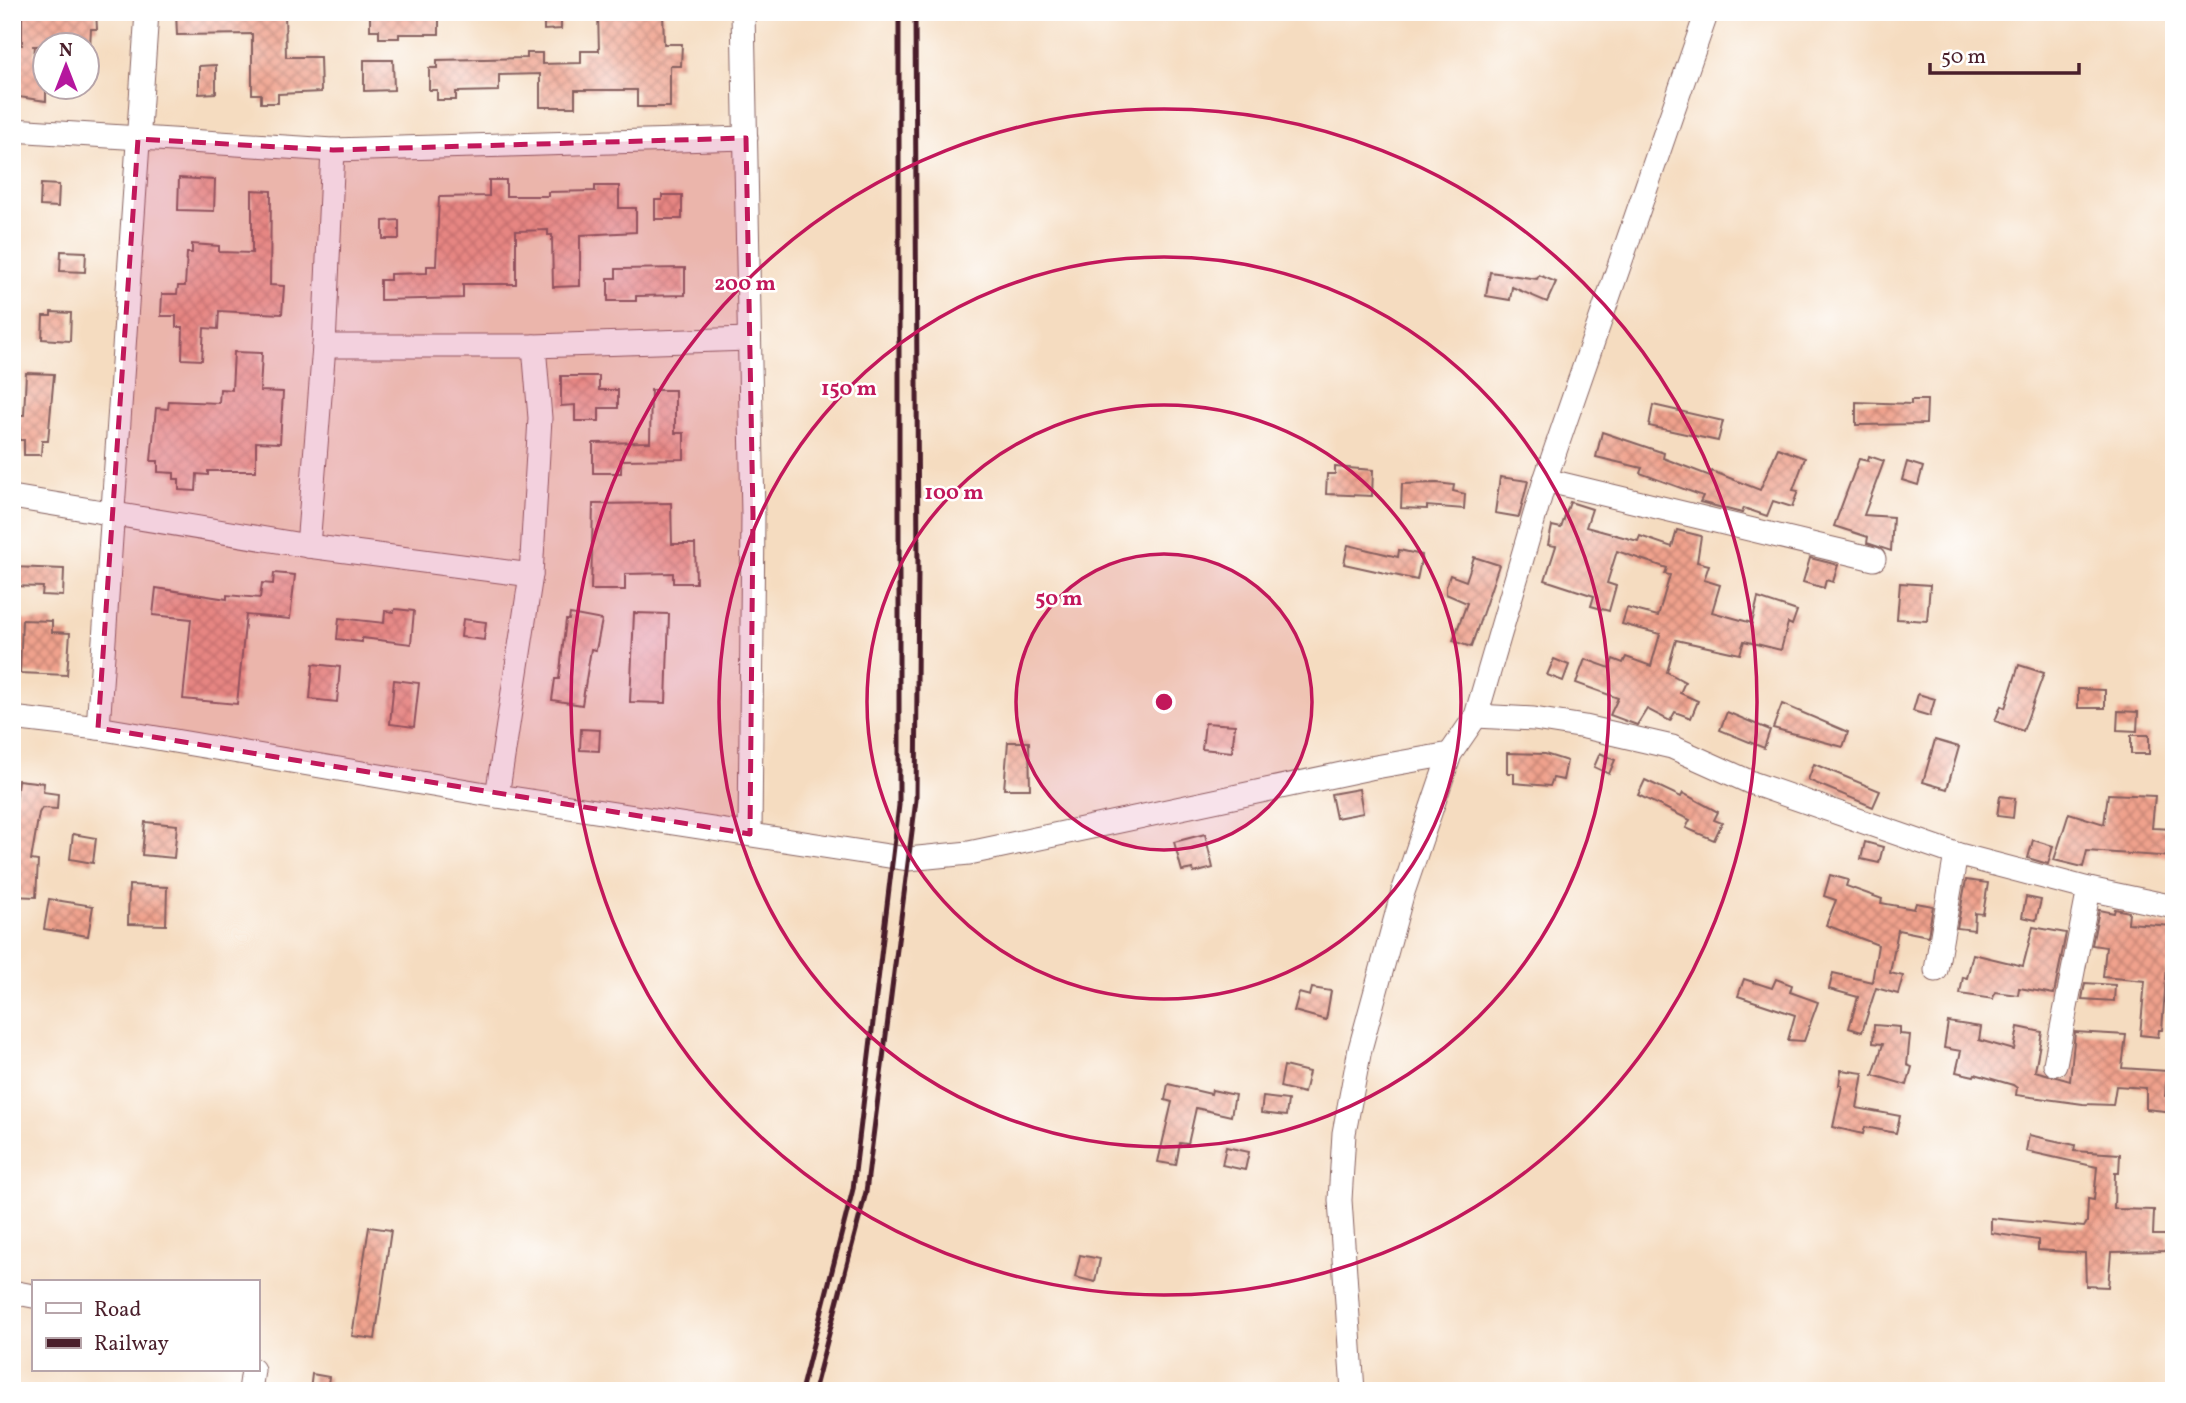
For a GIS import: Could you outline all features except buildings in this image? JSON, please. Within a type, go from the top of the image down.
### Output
[{"type":"street","points":[[98,728],[147,12]]},
{"type":"street","points":[[743,12],[752,515],[750,834]]},
{"type":"street","points":[[1353,1391],[1339,1200],[1345,1133],[1360,1049],[1402,895],[1450,754],[1476,716],[1545,480],[1707,12]]},
{"type":"street","points":[[12,131],[333,150],[746,138]]},
{"type":"street","points":[[308,546],[324,346],[333,150]]},
{"type":"street","points":[[324,346],[534,346],[749,339]]},
{"type":"street","points":[[497,796],[531,575],[540,418],[534,346]]},
{"type":"street","points":[[1545,480],[1874,559]]},
{"type":"street","points":[[12,497],[308,546],[531,575]]},
{"type":"street","points":[[1476,716],[1572,725],[1672,747],[1752,783],[1956,854],[2089,889],[2174,907]]},
{"type":"street","points":[[12,718],[98,728],[497,796],[908,859],[969,853],[1370,768],[1450,754]]},
{"type":"street","points":[[1937,970],[1956,854]]},
{"type":"street","points":[[2055,1064],[2089,889]]},
{"type":"street","points":[[12,1292],[32,1296]]},
{"type":"street","points":[[250,1391],[253,1372]]},
{"type":"highlighted area","points":[[746,138],[753,515],[750,834],[98,728],[138,139],[333,150]]},
{"type":"railway","points":[[801,1391],[853,1189],[899,805],[899,12]]},
{"type":"railway","points":[[814,1391],[866,1192],[916,800],[918,571],[915,12]]}]
